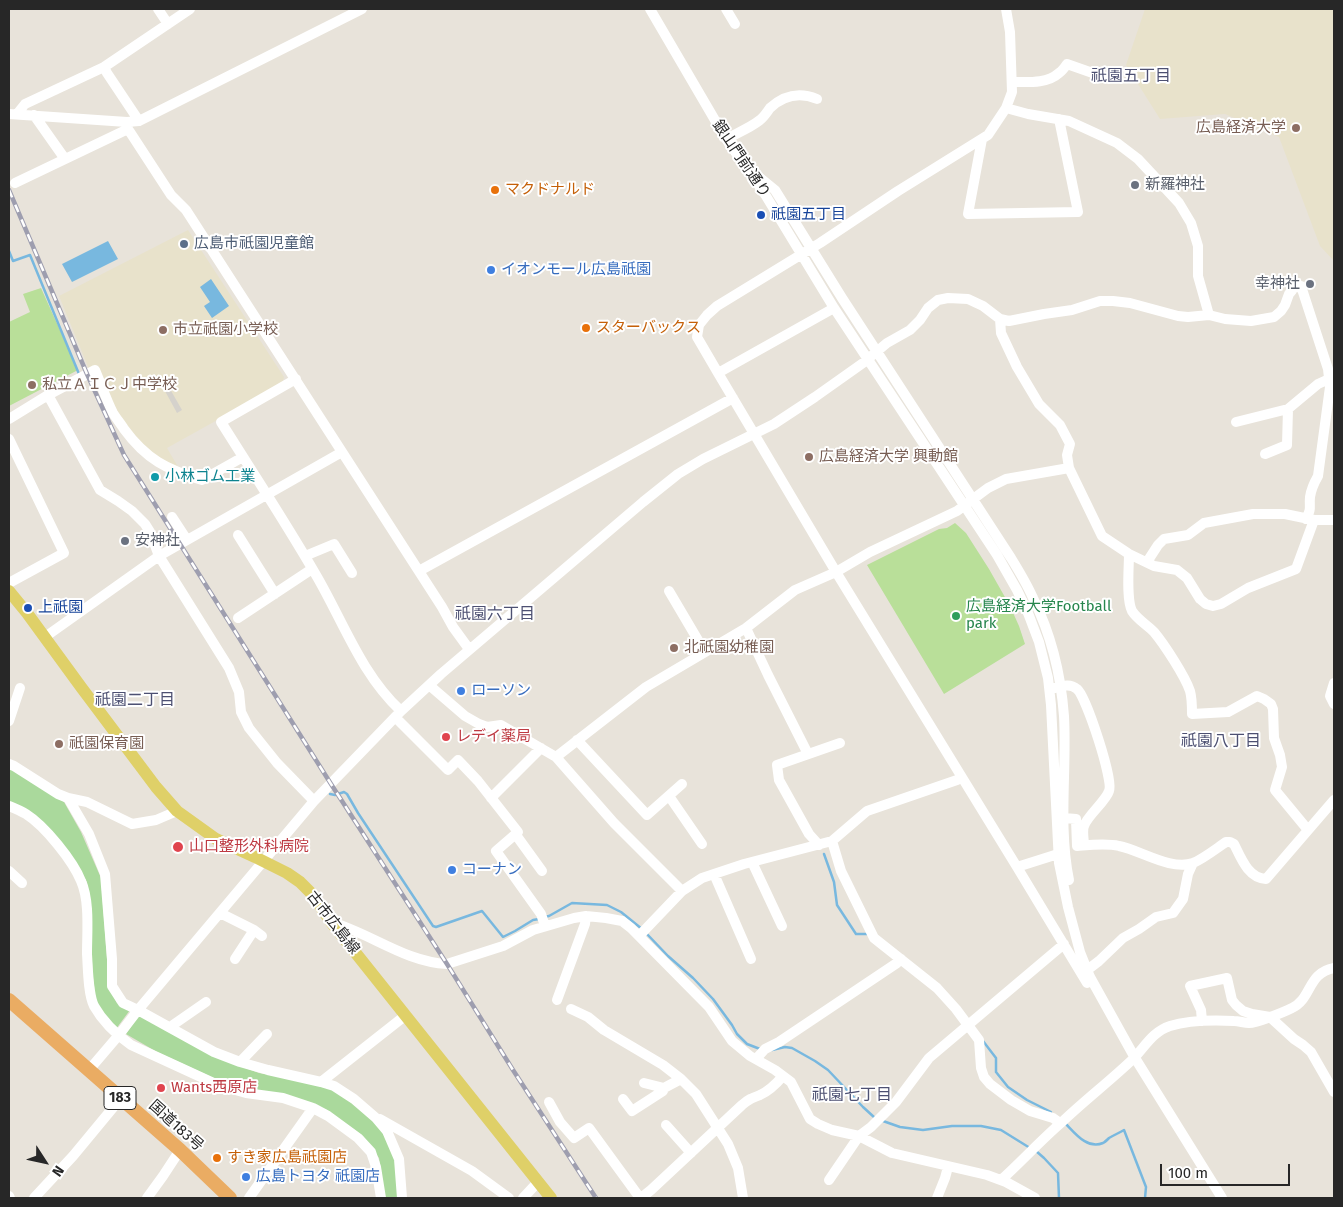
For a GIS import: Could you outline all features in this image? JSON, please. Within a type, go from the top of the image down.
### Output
[{"type":"highway","name":"国道183号","points":[[9,1000],[180,1150],[230,1198]]},
{"type":"main road","name":"古市広島線","points":[[10,596],[45,637],[156,787],[177,811],[216,839],[264,861],[300,882],[313,894],[331,922],[551,1198]]},
{"type":"street","points":[[158,9],[168,24]]},
{"type":"street","points":[[13,114],[25,104],[104,67],[190,9]]},
{"type":"street","points":[[15,183],[65,159],[127,125],[139,121],[362,9]]},
{"type":"street","points":[[726,9],[735,24]]},
{"type":"street","points":[[1006,9],[1010,32],[1012,92],[1006,108],[988,134],[717,306],[699,325],[697,337],[836,572],[1064,944],[1087,971],[1134,1058],[1222,1198]]},
{"type":"street","name":"銀山門前通り","points":[[652,10],[726,139],[766,196],[834,308],[969,502]]},
{"type":"street","points":[[1012,82],[1049,79],[1059,74],[1067,64],[1104,77]]},
{"type":"street","points":[[104,67],[139,121]]},
{"type":"street","points":[[726,139],[762,119],[771,107],[784,99],[798,94],[808,95],[817,99]]},
{"type":"street","points":[[1006,108],[1069,120],[1117,143],[1138,158],[1178,203],[1191,223],[1198,246],[1198,276],[1208,315]]},
{"type":"street","points":[[13,114],[127,125]]},
{"type":"street","points":[[34,115],[65,159]]},
{"type":"street","points":[[982,139],[968,214],[1078,212],[1059,119]]},
{"type":"street","points":[[127,125],[171,195],[186,210],[419,571],[453,627],[470,649]]},
{"type":"street","points":[[743,164],[775,190],[969,502],[1028,614],[1039,642],[1051,705],[1060,872],[1098,1004]]},
{"type":"street","points":[[89,1070],[264,861],[286,832],[429,684],[678,474],[703,459],[774,424],[887,344],[910,330],[928,308],[938,300],[948,298],[968,299],[983,306],[1000,319],[1010,321],[1072,310],[1100,301],[1130,303],[1178,316],[1208,315],[1251,320],[1274,317],[1281,311],[1294,288],[1301,286],[1328,370],[1330,387],[1318,476],[1310,497],[1310,519],[1296,569],[1248,588],[1221,604],[1213,606],[1206,604],[1200,599],[1187,578],[1177,570],[1154,566],[1129,554],[1102,536],[1069,468],[1067,455],[1070,444],[1060,425],[1039,404],[1017,367],[1001,333],[1000,319]]},
{"type":"street","points":[[718,373],[834,308]]},
{"type":"street","points":[[9,419],[48,395],[95,370],[114,414],[132,440],[146,455],[165,467],[183,475],[202,480],[243,457]]},
{"type":"street","points":[[296,379],[221,422],[305,556],[365,668],[390,700],[398,714],[448,770],[458,760],[478,781],[518,832],[516,834],[542,871]]},
{"type":"street","points":[[1236,422],[1288,409],[1318,384],[1329,379]]},
{"type":"street","points":[[48,395],[100,490],[125,506],[146,524],[159,556],[229,668],[240,692],[241,712],[250,728],[277,763],[314,801]]},
{"type":"street","points":[[419,571],[733,398]]},
{"type":"street","points":[[1265,454],[1287,445],[1288,409]]},
{"type":"street","points":[[9,439],[64,553],[9,583]]},
{"type":"street","points":[[45,637],[159,556],[342,452]]},
{"type":"street","points":[[556,757],[646,687],[746,628],[795,590],[836,572],[870,552],[957,511],[988,488],[1006,479],[1069,468]]},
{"type":"street","points":[[969,502],[1011,558],[1034,598],[1048,633],[1061,686],[1064,725],[1064,844],[1075,925]]},
{"type":"street","points":[[1147,562],[1164,539],[1188,535],[1204,523],[1253,514],[1285,514],[1310,519],[1334,520]]},
{"type":"street","points":[[172,517],[188,540]]},
{"type":"street","points":[[238,536],[274,594]]},
{"type":"street","points":[[305,556],[334,544],[352,573]]},
{"type":"street","points":[[1129,554],[1129,599],[1131,609],[1136,617],[1148,626],[1158,638],[1186,682],[1191,693],[1192,714],[1228,712],[1257,696],[1271,704],[1273,709],[1274,738],[1282,767],[1275,790],[1308,830]]},
{"type":"street","points":[[238,618],[312,569]]},
{"type":"street","points":[[670,591],[705,652]]},
{"type":"street","points":[[746,628],[808,754]]},
{"type":"street","points":[[1334,683],[1330,696],[1334,704]]},
{"type":"street","points":[[429,684],[465,716],[487,727],[501,725],[556,757],[614,823],[682,891]]},
{"type":"street","points":[[1049,689],[1068,685],[1077,689],[1084,699],[1107,768],[1110,791],[1084,825],[1084,845]]},
{"type":"street","points":[[9,721],[20,688]]},
{"type":"street","points":[[577,740],[647,814],[682,784]]},
{"type":"street","points":[[819,845],[809,834],[779,780],[777,765],[840,743]]},
{"type":"street","points":[[491,798],[541,748]]},
{"type":"street","points":[[9,764],[58,794],[87,802],[132,824],[156,820],[177,811]]},
{"type":"street","points":[[639,936],[682,891],[702,878],[752,862],[832,842],[867,811],[956,780],[961,776]]},
{"type":"street","points":[[668,796],[702,844]]},
{"type":"street","points":[[68,798],[89,834],[105,874],[112,986],[123,1003],[214,1052],[268,1070],[334,1086],[354,1098],[376,1118],[387,1132],[399,1159],[402,1198]]},
{"type":"street","points":[[1064,818],[1076,819],[1077,846],[1118,845],[1177,865],[1193,863],[1226,842],[1230,842],[1234,844],[1248,871],[1266,879],[1334,800]]},
{"type":"street","points":[[9,806],[27,814],[44,829],[70,862],[82,882],[86,902],[88,978],[94,1006],[118,1036],[131,1046],[218,1085],[246,1093],[282,1098],[313,1108],[328,1116],[358,1138],[371,1152],[376,1167],[381,1198]]},
{"type":"street","points":[[516,834],[496,851],[541,914],[545,926]]},
{"type":"street","points":[[832,842],[841,871],[874,938],[937,988],[968,1024],[979,1040],[981,1068],[984,1077],[1011,1100],[1030,1111],[1052,1118],[1060,1123]]},
{"type":"street","points":[[1017,867],[1058,854]]},
{"type":"street","points":[[752,862],[782,926]]},
{"type":"street","points":[[1087,971],[1123,938],[1139,930],[1156,917],[1173,914],[1183,899],[1188,874],[1193,863]]},
{"type":"street","points":[[9,871],[22,884]]},
{"type":"street","points":[[714,874],[751,959]]},
{"type":"street","points":[[220,914],[258,933],[235,959]]},
{"type":"street","points":[[557,1000],[585,924],[586,916]]},
{"type":"street","points":[[331,922],[348,927],[371,939],[421,959],[447,964],[503,946],[545,926],[586,916],[622,920],[709,1007],[732,1040],[756,1059],[791,1082],[810,1119],[832,1130],[859,1136],[892,1153],[1001,1180],[1035,1198]]},
{"type":"street","points":[[1055,929],[1075,925]]},
{"type":"street","points":[[829,1180],[859,1136],[896,1102],[929,1058],[1064,944]]},
{"type":"street","points":[[756,1059],[765,1049],[779,1042],[897,963],[900,959]]},
{"type":"street","points":[[1001,1180],[1060,1123],[1134,1058],[1149,1039],[1159,1031],[1170,1026],[1202,1021],[1257,1022],[1294,1008],[1319,974],[1334,968]]},
{"type":"street","points":[[1202,1021],[1200,1010],[1190,986],[1227,978],[1232,1000],[1236,1005],[1243,1011],[1270,1017],[1311,1052],[1334,1092]]},
{"type":"street","points":[[170,1028],[206,1002]]},
{"type":"street","points":[[571,1009],[664,1065],[682,1079],[696,1094],[728,1144],[738,1168],[743,1198]]},
{"type":"street","points":[[321,1082],[406,1015]]},
{"type":"street","points":[[240,1062],[267,1034]]},
{"type":"street","points":[[549,1102],[560,1122],[574,1138],[589,1128],[643,1197],[746,1101],[775,1085],[783,1076]]},
{"type":"street","points":[[623,1098],[632,1111],[663,1091],[664,1088],[682,1079]]},
{"type":"street","points":[[644,1083],[664,1088]]},
{"type":"street","points":[[34,1198],[73,1156],[121,1098]]},
{"type":"street","points":[[249,1198],[313,1108]]},
{"type":"street","points":[[376,1118],[472,1171],[509,1198]]},
{"type":"street","points":[[666,1125],[691,1152]]},
{"type":"street","points":[[147,1198],[180,1150]]},
{"type":"street","points":[[937,1198],[948,1167]]},
{"type":"street","points":[[523,1198],[538,1182]]},
{"type":"shaded area","name":"広島経済大学","points":[[1145,9],[1334,9],[1334,261],[1320,246],[1279,137],[1225,114],[1160,119],[1126,65]]},
{"type":"shaded area","name":"市立祇園小学校","points":[[188,230],[284,377],[282,384],[167,448],[181,472],[155,459],[121,423],[98,365],[89,369],[59,296]]},
{"type":"shaded area","points":[[170,389],[182,410],[177,413],[165,391]]},
{"type":"green space","points":[[41,288],[78,370],[9,406],[9,322],[30,312],[23,294]]},
{"type":"green space","name":"広島経済大学Football park","points":[[955,523],[966,533],[989,569],[1010,606],[1025,644],[944,694],[867,565]]},
{"type":"green space","points":[[9,768],[64,802],[81,832],[101,878],[109,987],[117,1003],[130,1010],[116,1029],[96,1003],[87,882],[60,841],[9,802]]},
{"type":"green space","points":[[139,1015],[221,1059],[259,1073],[319,1084],[343,1095],[375,1121],[392,1148],[397,1171],[399,1198],[385,1198],[379,1158],[363,1136],[327,1110],[295,1098],[255,1091],[218,1080],[157,1052],[126,1034]]},
{"type":"water","points":[[108,241],[118,259],[72,282],[62,264]]},
{"type":"water","points":[[211,279],[229,306],[212,318],[204,306],[210,302],[200,287]]},
{"type":"waterway","points":[[9,251],[13,261],[30,255],[79,374]]},
{"type":"waterway","points":[[330,794],[335,795],[344,792],[347,794],[433,926],[436,927],[482,911],[503,937],[533,920],[539,919]]},
{"type":"waterway","points":[[824,854],[834,882],[837,905],[856,934],[867,934]]},
{"type":"waterway","points":[[544,917],[572,903],[607,905],[621,912],[642,929]]},
{"type":"waterway","points":[[646,933],[713,999],[737,1034],[747,1044],[760,1049]]},
{"type":"waterway","points":[[983,1041],[996,1058],[996,1072],[1008,1087],[1027,1100],[1051,1112]]},
{"type":"waterway","points":[[772,1050],[785,1047],[792,1048],[815,1061],[828,1070],[875,1118]]},
{"type":"waterway","points":[[883,1121],[900,1127],[923,1130],[952,1126],[981,1126],[1001,1130],[1030,1148]]},
{"type":"waterway","points":[[1065,1123],[1081,1139],[1097,1145],[1124,1130],[1146,1187],[1145,1198]]},
{"type":"waterway","points":[[1036,1151],[1058,1173],[1059,1198]]},
{"type":"railway","points":[[9,190],[87,374],[124,455],[331,784],[596,1198]]},
{"type":"place","name":"広島経済大学","points":[[1296,128]]},
{"type":"place","name":"新羅神社","points":[[1135,185]]},
{"type":"place","name":"マクドナルド","points":[[495,190]]},
{"type":"place","name":"祇園五丁目","points":[[761,215]]},
{"type":"place","name":"広島市祇園児童館","points":[[184,244]]},
{"type":"place","name":"イオンモール広島祇園","points":[[491,270]]},
{"type":"place","name":"幸神社","points":[[1310,284]]},
{"type":"place","name":"スターバックス","points":[[586,328]]},
{"type":"place","name":"市立祇園小学校","points":[[163,330]]},
{"type":"place","name":"私立ＡＩＣＪ中学校","points":[[32,385]]},
{"type":"place","name":"広島経済大学 興動館","points":[[809,457]]},
{"type":"place","name":"小林ゴム工業","points":[[155,477]]},
{"type":"place","name":"安神社","points":[[125,541]]},
{"type":"place","name":"上祇園","points":[[28,608]]},
{"type":"place","name":"広島経済大学Football park","points":[[956,616]]},
{"type":"place","name":"北祇園幼稚園","points":[[674,648]]},
{"type":"place","name":"ローソン","points":[[461,691]]},
{"type":"place","name":"レデイ薬局","points":[[446,737]]},
{"type":"place","name":"祇園保育園","points":[[59,744]]},
{"type":"place","name":"山口整形外科病院","points":[[178,847]]},
{"type":"place","name":"コーナン","points":[[452,870]]},
{"type":"place","name":"Wants西原店","points":[[161,1088]]},
{"type":"place","name":"すき家広島祇園店","points":[[217,1158]]},
{"type":"place","name":"広島トヨタ 祇園店","points":[[246,1177]]},
{"type":"district","name":"祇園五丁目","points":[[1131,77]]},
{"type":"district","name":"祇園六丁目","points":[[495,615]]},
{"type":"district","name":"祇園二丁目","points":[[135,701]]},
{"type":"district","name":"祇園八丁目","points":[[1221,742]]},
{"type":"district","name":"祇園七丁目","points":[[852,1096]]}]
